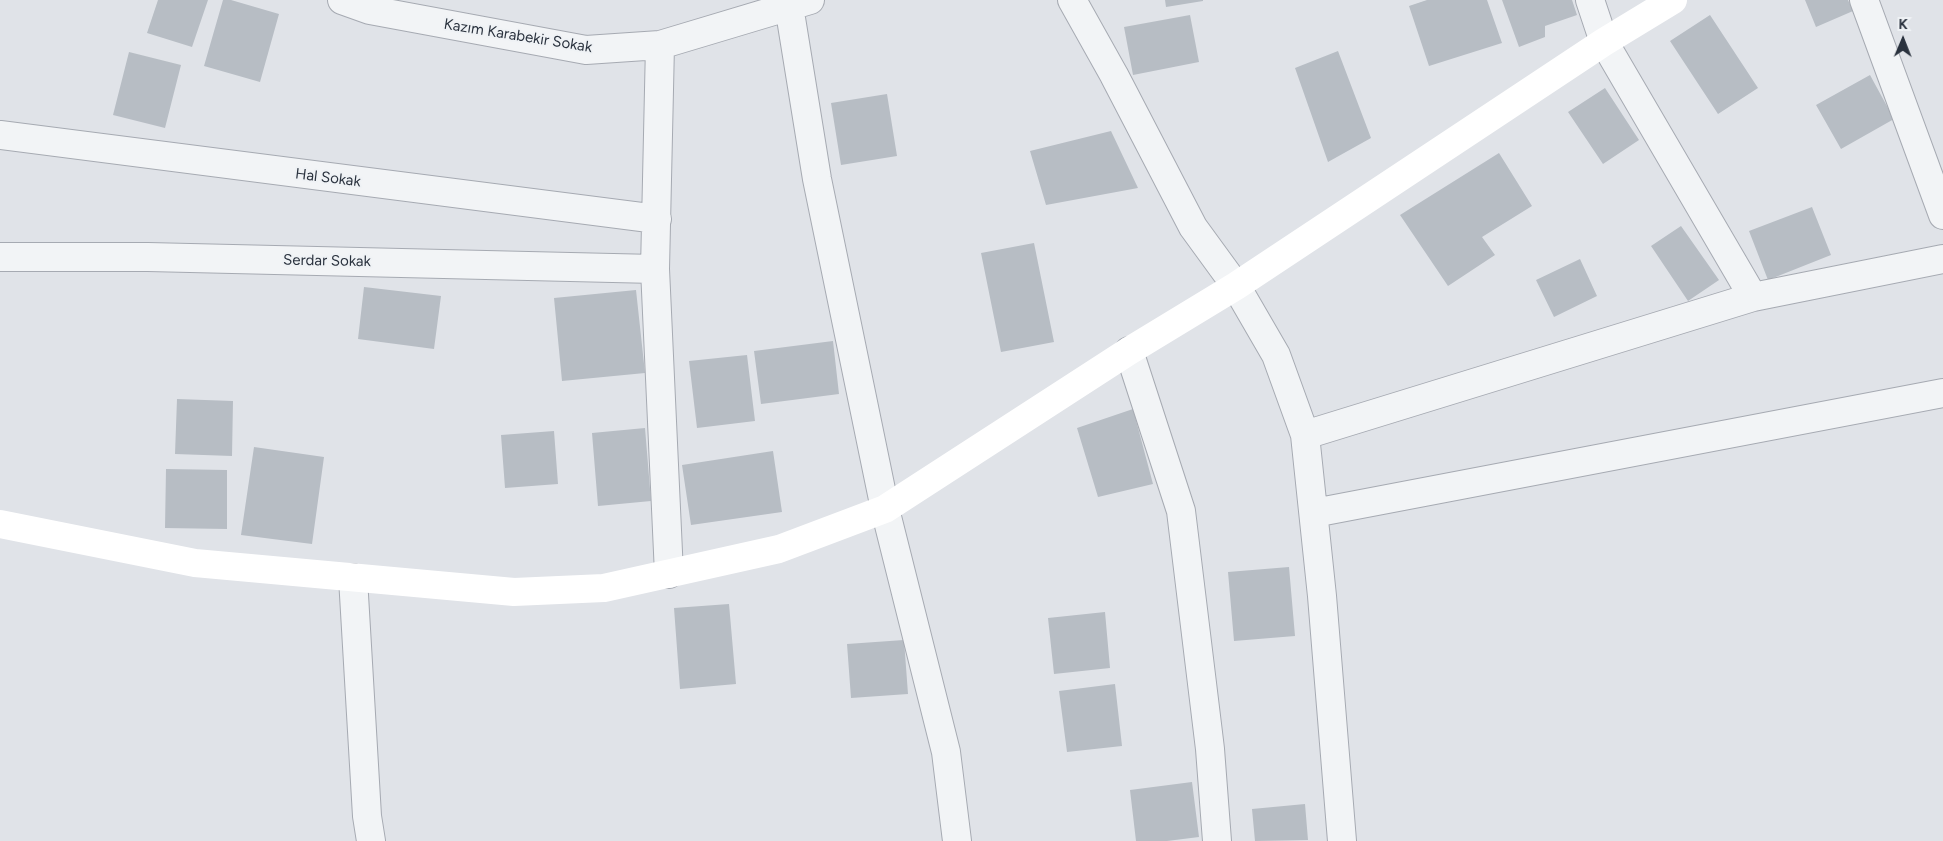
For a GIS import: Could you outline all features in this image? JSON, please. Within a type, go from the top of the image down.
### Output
[{"type":"main road","points":[[0,524],[195,563],[514,592],[604,588],[779,549],[885,509],[1129,351],[1236,286],[1604,42],[1673,0]]},
{"type":"street","name":"Kazım Karabekir Sokak","points":[[342,0],[370,10],[586,50],[660,45],[800,3]]},
{"type":"street","points":[[1072,0],[1114,75],[1193,227],[1236,286],[1276,355],[1305,434],[1314,513],[1342,841]]},
{"type":"street","points":[[1590,0],[1604,42],[1754,297]]},
{"type":"street","points":[[1864,0],[1943,215]]},
{"type":"street","points":[[800,3],[817,179],[885,509],[946,752],[957,841]]},
{"type":"street","points":[[660,45],[655,269],[669,574]]},
{"type":"street","name":"Hal Sokak","points":[[0,136],[656,219]]},
{"type":"street","name":"Serdar Sokak","points":[[0,257],[148,257],[655,269]]},
{"type":"street","points":[[1305,434],[1754,297],[1943,259]]},
{"type":"street","points":[[1129,351],[1181,512],[1210,749],[1217,841]]},
{"type":"street","points":[[1314,513],[1943,393]]},
{"type":"street","points":[[353,578],[367,816],[372,841]]},
{"type":"building","points":[[158,0],[208,0],[192,47],[147,33]]},
{"type":"building","points":[[223,0],[231,0],[279,14],[260,82],[204,66]]},
{"type":"building","points":[[1165,0],[1203,0],[1203,1],[1166,7]]},
{"type":"building","points":[[1427,0],[1487,0],[1502,43],[1429,66],[1409,6]]},
{"type":"building","points":[[1502,0],[1572,0],[1577,15],[1545,26],[1545,37],[1519,47]]},
{"type":"building","points":[[1805,0],[1848,0],[1853,11],[1816,27]]},
{"type":"building","points":[[1190,15],[1199,62],[1133,75],[1124,27]]},
{"type":"building","points":[[1710,15],[1758,88],[1718,114],[1670,41]]},
{"type":"building","points":[[1338,51],[1371,138],[1328,162],[1295,68]]},
{"type":"building","points":[[129,52],[181,65],[165,128],[113,115]]},
{"type":"building","points":[[1870,75],[1894,119],[1841,149],[1816,105]]},
{"type":"building","points":[[1605,88],[1639,140],[1603,164],[1568,112]]},
{"type":"building","points":[[887,94],[897,156],[841,165],[831,103]]},
{"type":"building","points":[[1111,131],[1138,188],[1046,205],[1030,151]]},
{"type":"building","points":[[1499,153],[1532,206],[1482,237],[1495,255],[1448,286],[1400,215]]},
{"type":"building","points":[[1812,207],[1831,255],[1768,280],[1749,231]]},
{"type":"building","points":[[1681,226],[1719,280],[1688,301],[1651,246]]},
{"type":"building","points":[[1034,243],[1054,342],[1001,352],[981,253]]},
{"type":"building","points":[[1580,259],[1597,296],[1554,317],[1536,280]]},
{"type":"building","points":[[364,287],[441,296],[434,349],[358,339]]},
{"type":"building","points":[[636,290],[645,373],[562,381],[554,298]]},
{"type":"building","points":[[833,341],[839,394],[761,404],[754,351]]},
{"type":"building","points":[[747,355],[755,421],[697,428],[689,361]]},
{"type":"building","points":[[177,399],[233,401],[232,456],[175,454]]},
{"type":"building","points":[[1133,409],[1153,484],[1098,497],[1077,428]]},
{"type":"building","points":[[645,428],[651,501],[598,506],[592,433]]},
{"type":"building","points":[[554,431],[558,484],[505,488],[501,435]]},
{"type":"building","points":[[254,447],[324,457],[312,544],[241,535]]},
{"type":"building","points":[[773,451],[782,512],[691,525],[682,465]]},
{"type":"building","points":[[166,469],[227,470],[227,529],[165,528]]},
{"type":"building","points":[[1289,567],[1295,636],[1234,641],[1228,572]]},
{"type":"building","points":[[729,604],[736,684],[680,689],[674,608]]},
{"type":"building","points":[[1105,612],[1110,668],[1054,674],[1048,618]]},
{"type":"building","points":[[904,640],[908,694],[851,698],[847,644]]},
{"type":"building","points":[[1115,684],[1122,746],[1067,752],[1059,691]]},
{"type":"building","points":[[1192,782],[1199,837],[1167,841],[1136,841],[1130,790]]},
{"type":"building","points":[[1305,804],[1308,840],[1255,841],[1252,809]]}]
